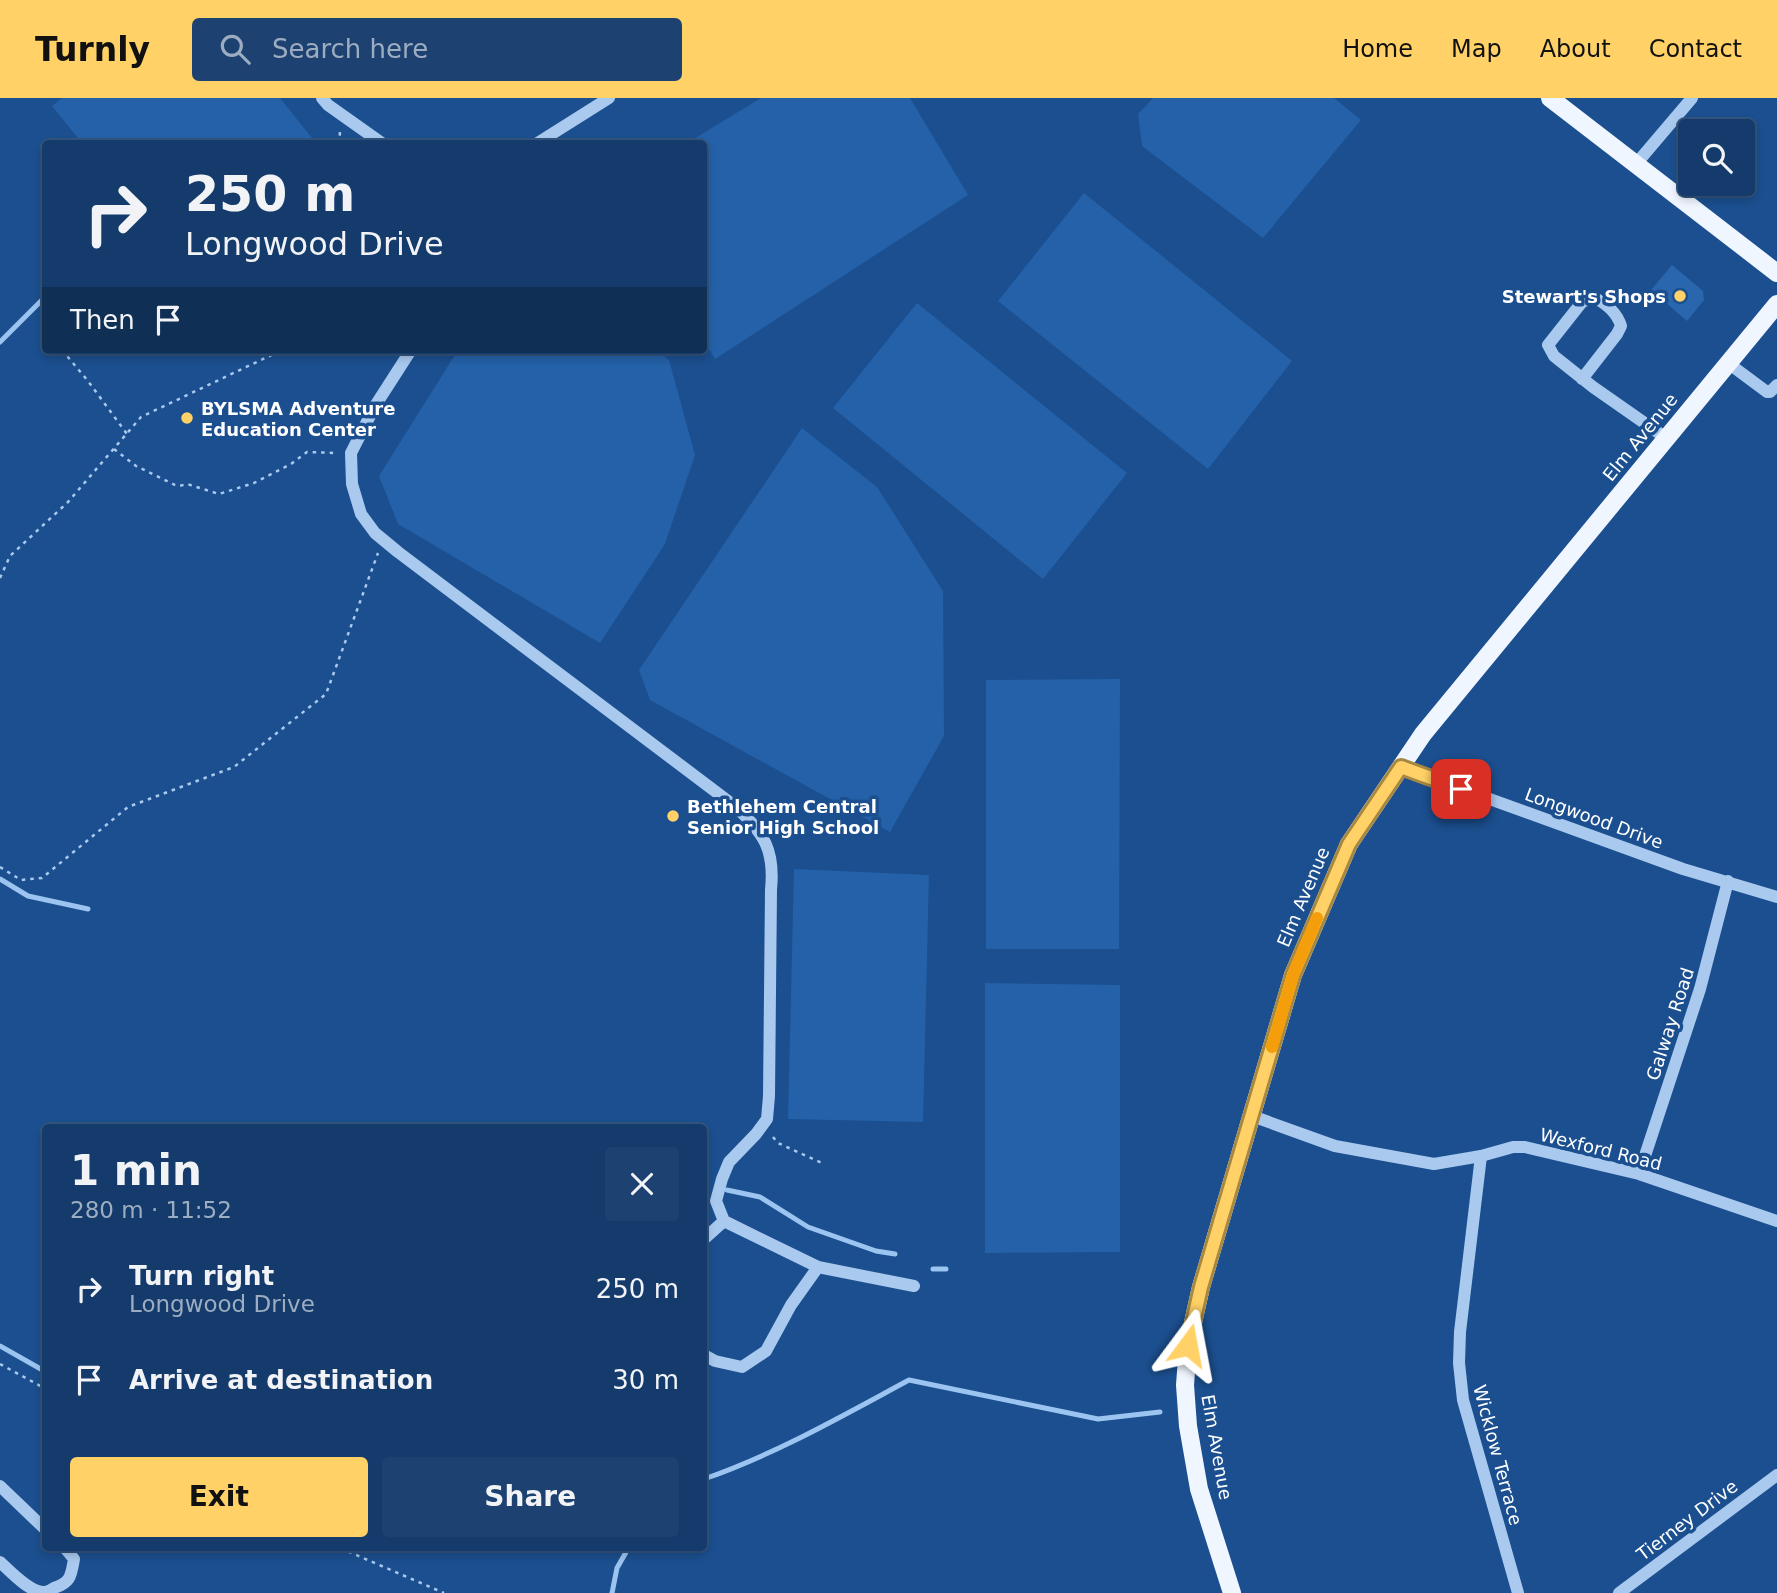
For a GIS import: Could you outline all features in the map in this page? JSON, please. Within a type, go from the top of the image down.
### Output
[{"type":"main road","points":[[1550,98],[1777,273]]},
{"type":"main road","name":"Elm Avenue","points":[[1232,1593],[1199,1489],[1188,1426],[1185,1385],[1188,1345],[1201,1287],[1293,975],[1349,844],[1423,734],[1777,304]]},
{"type":"street","points":[[322,98],[377,140]]},
{"type":"street","points":[[542,140],[609,98]]},
{"type":"street","points":[[1636,164],[1692,98]]},
{"type":"street","points":[[1582,379],[1618,334],[1621,326],[1618,317],[1593,297],[1582,302],[1548,345],[1554,356],[1582,379],[1666,438]]},
{"type":"street","points":[[408,354],[375,406],[351,453],[352,484],[361,514],[374,533],[736,807],[762,835],[773,869],[769,1096],[766,1119],[729,1163],[722,1179],[716,1201],[724,1221],[818,1267],[914,1286]]},
{"type":"street","points":[[1727,363],[1767,392],[1777,385]]},
{"type":"street","name":"Longwood Drive","points":[[1401,767],[1683,869],[1777,897]]},
{"type":"street","name":"Galway Road","points":[[1639,1174],[1700,989],[1728,881]]},
{"type":"street","name":"Wexford Road","points":[[1252,1116],[1335,1146],[1434,1164],[1513,1147],[1525,1147],[1639,1174],[1777,1221]]},
{"type":"street","name":"Wicklow Terrace","points":[[1480,1156],[1460,1332],[1459,1363],[1463,1400],[1518,1593]]},
{"type":"street","points":[[707,1236],[724,1221]]},
{"type":"street","points":[[707,1357],[741,1367],[766,1351],[792,1305],[818,1267]]},
{"type":"street","name":"Tierney Drive","points":[[1619,1593],[1777,1475]]},
{"type":"street","points":[[0,1486],[42,1526]]},
{"type":"street","points":[[0,1562],[27,1587],[35,1592],[44,1592],[65,1584],[71,1576],[74,1559],[67,1551]]},
{"type":"street","points":[[68,1579],[76,1593]]},
{"type":"path","points":[[65,354],[127,434]]},
{"type":"path","points":[[0,578],[10,556],[68,502],[141,417],[274,354]]},
{"type":"path","points":[[114,449],[136,466],[175,485],[187,484],[219,494],[254,483],[291,464],[307,452],[351,453]]},
{"type":"path","points":[[0,866],[21,880],[42,878],[128,807],[234,767],[326,694],[382,540]]},
{"type":"path","points":[[762,1125],[778,1143],[822,1163]]},
{"type":"path","points":[[0,1364],[42,1387]]},
{"type":"path","points":[[347,1551],[444,1593]]},
{"type":"shaded area","points":[[62,98],[280,98],[314,140],[80,140],[52,106]]},
{"type":"shaded area","points":[[761,98],[910,98],[968,195],[715,359],[707,346],[707,140],[692,140]]},
{"type":"shaded area","points":[[1153,98],[1334,98],[1361,120],[1263,238],[1142,146],[1138,114]]},
{"type":"shaded area","points":[[1084,193],[1292,361],[1208,469],[998,301]]},
{"type":"shaded area","points":[[917,303],[1127,473],[1043,579],[833,408]]},
{"type":"shaded area","points":[[455,354],[662,354],[669,360],[695,455],[665,544],[600,643],[398,524],[379,476]]},
{"type":"shaded area","points":[[802,428],[877,487],[943,591],[944,736],[890,832],[650,700],[639,670]]},
{"type":"shaded area","points":[[1120,679],[1119,949],[986,949],[986,680]]},
{"type":"shaded area","points":[[794,869],[929,875],[923,1122],[788,1119]]},
{"type":"shaded area","points":[[985,983],[1120,985],[1120,1252],[985,1253]]},
{"type":"building","name":"Stewart's Shops","points":[[1672,265],[1703,291],[1704,300],[1687,321],[1651,290]]},
{"type":"waterway","points":[[0,342],[42,300]]},
{"type":"waterway","points":[[0,879],[28,896],[88,909]]},
{"type":"waterway","points":[[727,1190],[760,1197],[808,1227],[876,1251],[895,1254]]},
{"type":"waterway","points":[[933,1269],[946,1269]]},
{"type":"waterway","points":[[0,1346],[42,1370]]},
{"type":"waterway","points":[[707,1478],[783,1446],[909,1380],[1098,1419],[1160,1412]]},
{"type":"waterway","points":[[612,1593],[617,1568],[627,1551]]},
{"type":"slow traffic","points":[[1272,1047],[1293,975],[1317,918]]},
{"type":"place","name":"Stewart's Shops","points":[[1680,296]]},
{"type":"place","name":"BYLSMA Adventure Education Center","points":[[187,418]]},
{"type":"place","name":"Bethlehem Central Senior High School","points":[[673,816]]},
{"type":"route","points":[[1188,1345],[1201,1287],[1293,975],[1349,844],[1401,767],[1461,789]]}]
